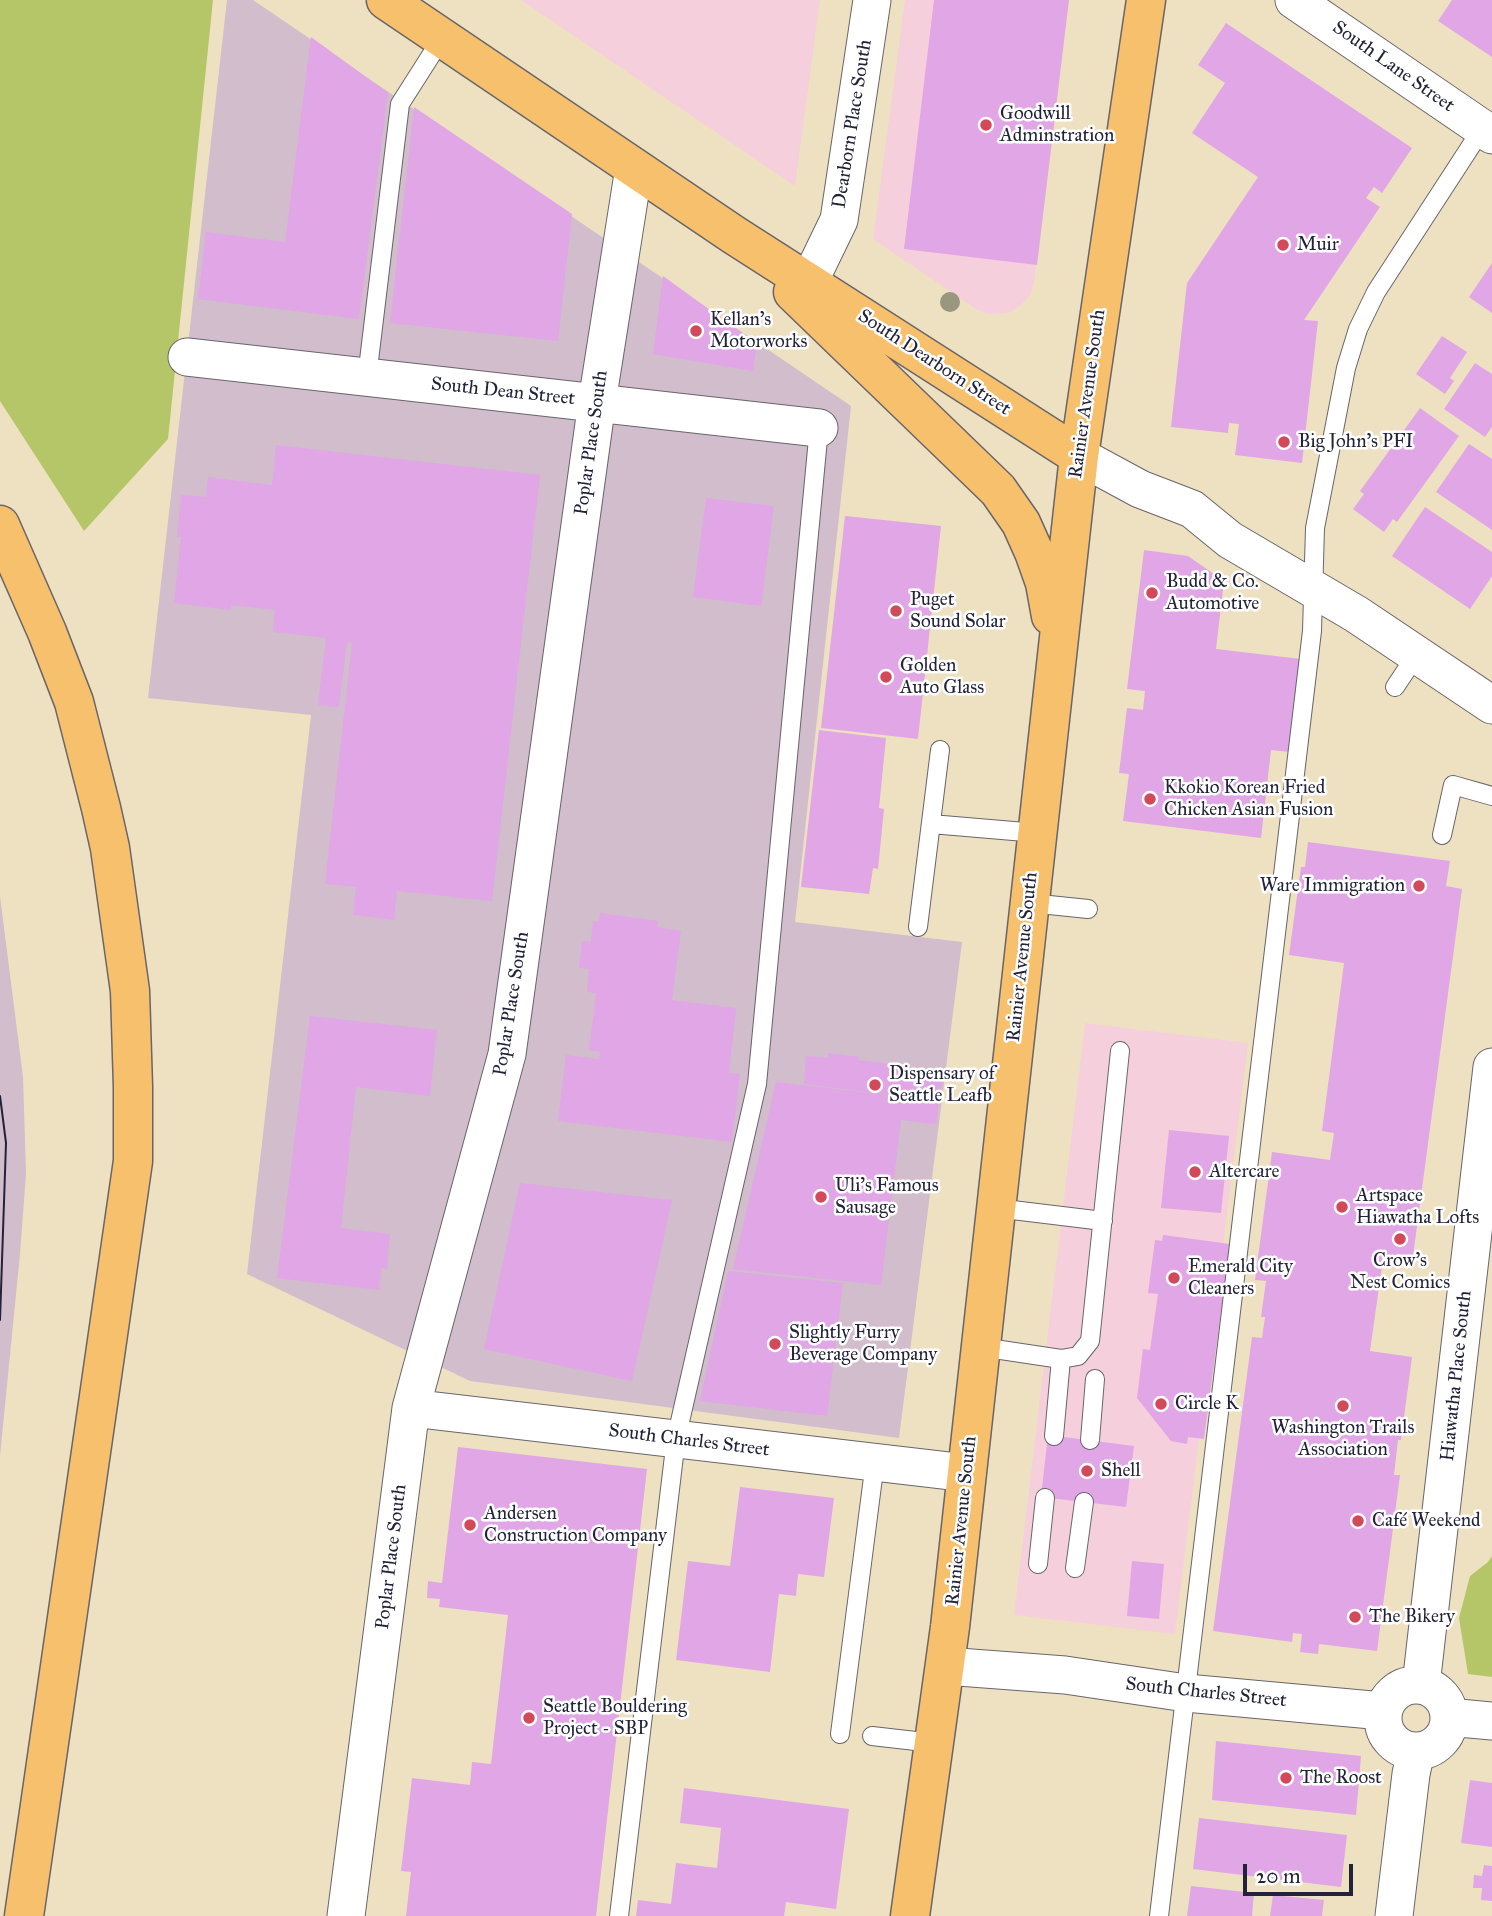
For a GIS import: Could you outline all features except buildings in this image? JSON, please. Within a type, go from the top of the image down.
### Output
[{"type":"main road","name":"South Dearborn Street","points":[[386,0],[734,235],[1079,456]]},
{"type":"main road","name":"Rainier Avenue South","points":[[910,1916],[945,1665],[1079,456],[1146,0]]},
{"type":"main road","points":[[734,235],[998,490],[1021,523],[1034,552],[1045,583],[1057,647]]},
{"type":"main road","points":[[0,526],[62,670],[89,755],[110,848],[130,991],[133,1087],[133,1161],[24,1916]]},
{"type":"street","name":"Dearborn Place South","points":[[808,282],[839,220],[872,0]]},
{"type":"street","name":"South Lane Street","points":[[1294,0],[1340,12],[1487,132]]},
{"type":"street","name":"Poplar Place South","points":[[346,1916],[411,1408],[507,1054],[597,402],[634,168]]},
{"type":"street","name":"South Dean Street","points":[[187,357],[819,428]]},
{"type":"street","name":"South Dearborn Street","points":[[1079,456],[1140,489],[1192,509],[1230,540],[1356,614],[1492,705]]},
{"type":"street","name":"Hiawatha Place South","points":[[1421,1685],[1492,1067]]},
{"type":"street","name":"South Charles Street","points":[[411,1408],[967,1473]]},
{"type":"street","name":"South Charles Street","points":[[945,1665],[1065,1675],[1186,1693],[1383,1711]]},
{"type":"street","points":[[1421,1685],[1435,1690],[1444,1698],[1450,1720],[1441,1740],[1432,1748],[1416,1751],[1401,1748],[1392,1741],[1386,1732],[1383,1711],[1394,1692],[1404,1686],[1421,1685]]},
{"type":"street","points":[[1450,1720],[1459,1718],[1492,1721]]},
{"type":"street","points":[[1394,1916],[1416,1751]]},
{"type":"lane","points":[[367,377],[400,104],[442,38]]},
{"type":"lane","points":[[1159,1916],[1312,631],[1315,528],[1346,368],[1358,329],[1376,292],[1487,132]]},
{"type":"lane","points":[[619,1916],[676,1439],[757,1084],[819,428]]},
{"type":"lane","points":[[1395,687],[1417,654]]},
{"type":"lane","points":[[918,926],[940,750]]},
{"type":"lane","points":[[1443,835],[1453,785],[1492,796]]},
{"type":"lane","points":[[931,824],[1037,833]]},
{"type":"lane","points":[[1030,902],[1088,909]]},
{"type":"lane","points":[[981,1348],[1060,1359],[1078,1356],[1090,1342],[1120,1051]]},
{"type":"lane","points":[[996,1208],[1103,1221]]},
{"type":"lane","points":[[1054,1436],[1060,1359]]},
{"type":"lane","points":[[1090,1440],[1095,1379]]},
{"type":"lane","points":[[840,1734],[875,1462]]},
{"type":"lane","points":[[1038,1564],[1045,1498]]},
{"type":"lane","points":[[1075,1568],[1084,1502]]},
{"type":"lane","points":[[872,1736],[933,1743]]},
{"type":"shaded area","points":[[227,0],[253,0],[851,406],[795,922],[962,942],[899,1438],[470,1381],[247,1274],[311,715],[148,698]]},
{"type":"shaded area","points":[[521,0],[820,0],[795,186]]},
{"type":"shaded area","name":"Goodwill Adminstration","points":[[905,0],[1068,0],[1034,282],[1030,295],[1011,312],[988,314],[976,309],[873,239]]},
{"type":"shaded area","points":[[0,896],[23,1077],[26,1174],[0,1456]]},
{"type":"shaded area","points":[[1085,1023],[1248,1043],[1175,1634],[1014,1615]]},
{"type":"green space","points":[[0,0],[213,0],[168,439],[84,531],[0,401]]},
{"type":"green space","points":[[1492,1556],[1492,1677],[1468,1674],[1459,1618],[1470,1576]]},
{"type":"tram line","points":[[0,1096],[6,1143],[0,1320]]},
{"type":"place","name":"Goodwill Adminstration","points":[[986,125]]},
{"type":"place","name":"Muir","points":[[1283,245]]},
{"type":"place","name":"Kellan's Motorworks","points":[[696,331]]},
{"type":"place","name":"Big John's PFI","points":[[1284,442]]},
{"type":"place","name":"Budd & Co. Automotive","points":[[1152,593]]},
{"type":"place","name":"Puget Sound Solar","points":[[896,611]]},
{"type":"place","name":"Golden Auto Glass","points":[[886,677]]},
{"type":"place","name":"Kkokio Korean Fried Chicken Asian Fusion","points":[[1150,799]]},
{"type":"place","name":"Ware Immigration","points":[[1419,886]]},
{"type":"place","name":"Dispensary of Seattle Leafb","points":[[875,1085]]},
{"type":"place","name":"Altercare","points":[[1195,1172]]},
{"type":"place","name":"Uli's Famous Sausage","points":[[821,1197]]},
{"type":"place","name":"Artspace Hiawatha Lofts","points":[[1342,1207]]},
{"type":"place","name":"Crow's Nest Comics","points":[[1400,1239]]},
{"type":"place","name":"Emerald City Cleaners","points":[[1174,1278]]},
{"type":"place","name":"Slightly Furry Beverage Company","points":[[775,1344]]},
{"type":"place","name":"Circle K","points":[[1161,1404]]},
{"type":"place","name":"Washington Trails Association","points":[[1343,1406]]},
{"type":"place","name":"Shell","points":[[1087,1471]]},
{"type":"place","name":"Café Weekend","points":[[1358,1521]]},
{"type":"place","name":"Andersen Construction Company","points":[[470,1525]]},
{"type":"place","name":"The Bikery","points":[[1355,1617]]},
{"type":"place","name":"Seattle Bouldering Project - SBP","points":[[529,1718]]},
{"type":"place","name":"The Roost","points":[[1286,1778]]}]
